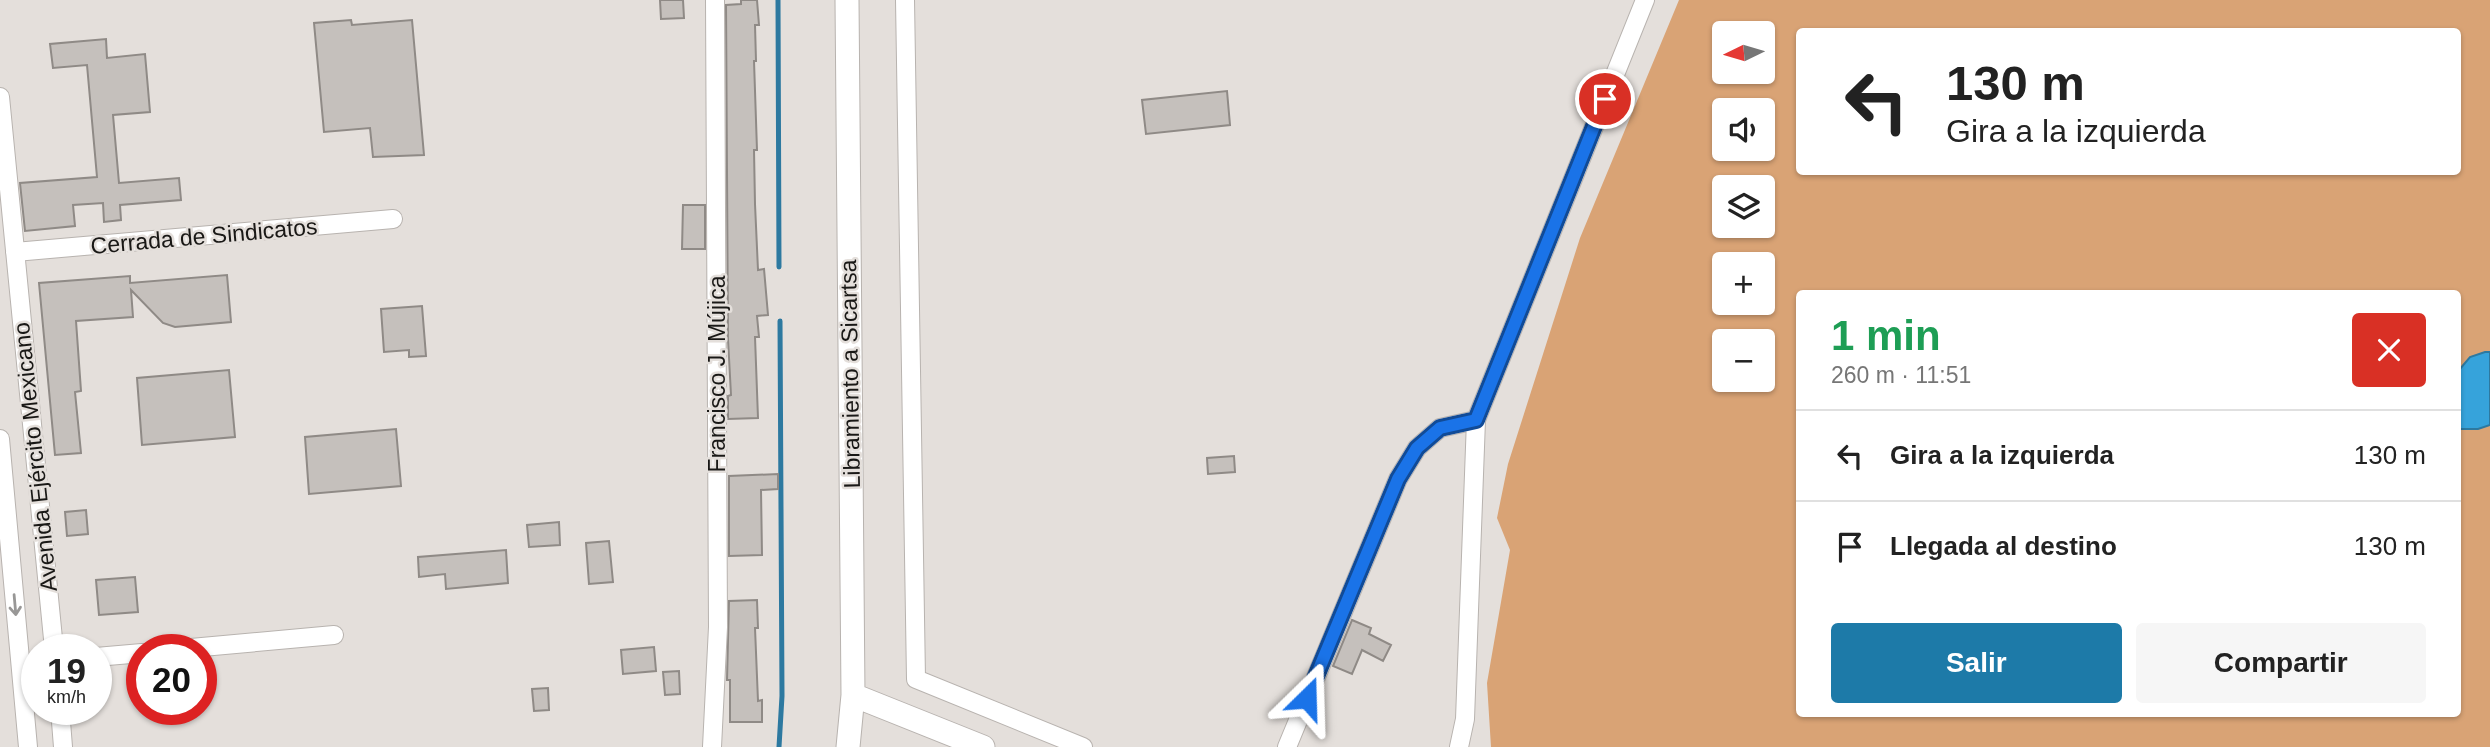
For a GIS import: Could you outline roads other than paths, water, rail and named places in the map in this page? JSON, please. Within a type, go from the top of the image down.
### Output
[{"type":"main road","name":"Libramiento a Sicartsa","points":[[847,0],[853,695],[848,747]]},
{"type":"main road","points":[[853,695],[983,747]]},
{"type":"street","name":"Francisco J. Mújica","points":[[712,747],[718,627],[715,0]]},
{"type":"street","points":[[905,0],[916,679],[1083,747]]},
{"type":"street","points":[[1459,747],[1465,719],[1476,420],[1645,0]]},
{"type":"street","name":"Avenida Ejército Mexicano","points":[[0,97],[52,634]]},
{"type":"street","name":"Cerrada de Sindicatos","points":[[15,252],[393,219]]},
{"type":"street","points":[[1287,747],[1398,479],[1417,448],[1440,428],[1476,420]]},
{"type":"street","name":"Avenida Ejército Mexicano","points":[[0,439],[5,498],[9,636],[28,747]]},
{"type":"street","points":[[5,498],[38,494]]},
{"type":"street","points":[[217,646],[334,635]]},
{"type":"street","points":[[61,725],[63,747]]},
{"type":"water","points":[[2490,352],[2490,425],[2478,429],[2461,429],[2461,368],[2470,357]]},
{"type":"waterway","points":[[778,0],[779,267]]},
{"type":"waterway","points":[[779,747],[782,696],[780,321]]}]
